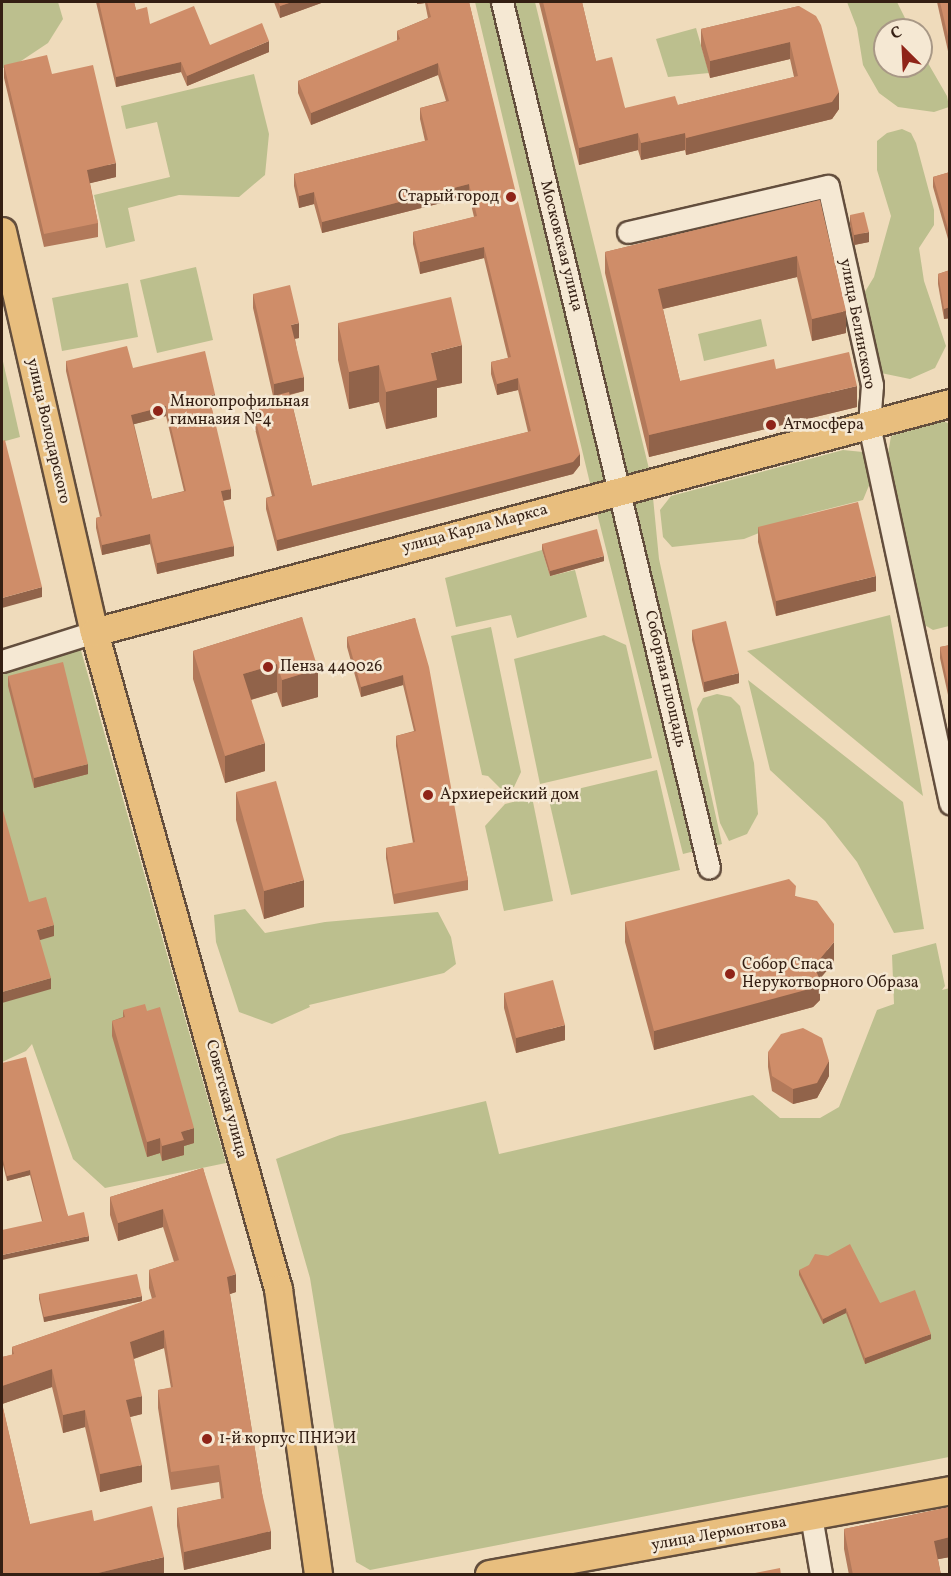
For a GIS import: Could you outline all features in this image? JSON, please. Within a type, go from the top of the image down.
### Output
[{"type":"main road","name":"улица Володарского","points":[[2,231],[94,632]]},
{"type":"main road","name":"улица Карла Маркса","points":[[94,632],[950,403]]},
{"type":"main road","name":"Советская улица","points":[[94,632],[278,1289],[318,1575]]},
{"type":"main road","name":"улица Лермонтова","points":[[489,1575],[950,1490]]},
{"type":"street","name":"Московская улица","points":[[502,2],[621,490]]},
{"type":"street","name":"улица Белинского","points":[[628,232],[828,186],[872,385],[869,425],[950,803]]},
{"type":"street","name":"Соборная площадь","points":[[621,490],[709,868]]},
{"type":"street","name":"улица Карла Маркса","points":[[2,661],[94,632]]},
{"type":"street","points":[[811,1516],[821,1575]]},
{"type":"green space","points":[[2,2],[58,2],[63,19],[48,43],[12,67],[2,68]]},
{"type":"green space","points":[[475,2],[535,2],[651,477],[659,559],[722,844],[683,854],[599,521]]},
{"type":"green space","points":[[847,2],[897,2],[905,18],[873,18],[873,78],[933,78],[933,72],[947,96],[949,107],[934,112],[898,107],[879,93],[863,65],[857,28]]},
{"type":"green space","points":[[696,28],[709,73],[668,77],[656,39]]},
{"type":"green space","points":[[254,74],[269,134],[265,175],[239,197],[179,195],[128,208],[135,241],[106,248],[94,195],[170,177],[157,122],[126,129],[121,106]]},
{"type":"green space","points":[[902,129],[911,133],[916,143],[934,210],[934,225],[919,248],[924,281],[946,346],[935,368],[910,379],[881,373],[874,362],[863,295],[874,277],[891,216],[877,170],[877,141],[887,133]]},
{"type":"green space","points":[[196,267],[213,340],[157,353],[140,280]]},
{"type":"green space","points":[[128,283],[138,337],[62,351],[52,298]]},
{"type":"green space","points":[[761,319],[767,346],[704,361],[698,334]]},
{"type":"green space","points":[[2,357],[20,437],[2,442]]},
{"type":"green space","points":[[944,421],[949,424],[949,626],[933,630],[923,624],[887,460],[891,436]]},
{"type":"green space","points":[[843,450],[863,452],[870,483],[863,500],[804,515],[744,539],[672,547],[663,537],[660,510],[671,496]]},
{"type":"green space","points":[[542,550],[550,576],[575,570],[587,617],[517,638],[511,615],[456,627],[445,578]]},
{"type":"green space","points":[[890,615],[923,796],[747,651]]},
{"type":"green space","points":[[491,627],[521,772],[514,787],[501,789],[488,776],[482,775],[451,636]]},
{"type":"green space","points":[[604,635],[626,645],[652,758],[540,784],[514,659]]},
{"type":"green space","points":[[80,647],[226,1163],[105,1188],[73,1159],[32,1044],[26,1051],[2,1062],[2,667]]},
{"type":"green space","points":[[748,680],[903,802],[924,929],[894,933],[857,862],[825,821],[770,770]]},
{"type":"green space","points":[[717,694],[731,697],[740,706],[754,763],[758,814],[747,834],[729,841],[720,823],[697,709],[703,698]]},
{"type":"green space","points":[[657,770],[680,870],[571,895],[548,796]]},
{"type":"green space","points":[[532,797],[553,901],[504,911],[485,826],[505,804]]},
{"type":"green space","points":[[245,909],[265,933],[325,922],[438,912],[451,937],[456,964],[444,973],[309,1005],[310,1007],[272,1024],[239,1012],[216,942],[214,915]]},
{"type":"green space","points":[[936,943],[945,986],[942,990],[950,988],[949,1457],[370,1570],[356,1562],[310,1278],[276,1159],[340,1135],[486,1101],[499,1154],[753,1095],[780,1118],[820,1118],[839,1107],[877,1010],[894,1004],[892,955]]},
{"type":"building","points":[[99,2],[134,2],[136,10],[147,7],[150,24],[194,6],[210,45],[262,23],[269,41],[187,76],[181,62],[116,77]]},
{"type":"building","points":[[278,2],[292,2],[280,6]]},
{"type":"building","points":[[427,2],[469,2],[580,454],[573,462],[277,540],[266,498],[275,496],[251,402],[289,392],[312,486],[531,431],[518,378],[497,384],[491,362],[511,357],[484,247],[420,262],[413,232],[477,216],[469,184],[322,222],[314,192],[299,196],[294,174],[428,140],[420,108],[449,101],[438,63],[311,113],[298,81],[400,39],[397,31],[431,17]]},
{"type":"building","points":[[543,2],[582,2],[596,61],[612,57],[625,108],[675,96],[678,105],[798,76],[790,42],[710,61],[701,29],[799,6],[816,16],[821,25],[839,92],[832,102],[686,138],[685,133],[641,143],[638,133],[579,148]]},
{"type":"building","points":[[940,2],[950,2],[950,45]]},
{"type":"building","points":[[47,55],[52,74],[93,65],[116,163],[87,170],[98,223],[44,234],[4,65]]},
{"type":"building","points":[[950,172],[950,228],[948,229],[933,177]]},
{"type":"building","points":[[820,200],[846,311],[812,319],[797,256],[658,289],[680,381],[774,359],[776,369],[849,352],[857,386],[649,435],[605,252]]},
{"type":"building","points":[[864,212],[869,232],[854,235],[850,215]]},
{"type":"building","points":[[950,270],[950,307],[944,309],[938,274]]},
{"type":"building","points":[[290,285],[299,323],[291,325],[304,377],[274,384],[253,294]]},
{"type":"building","points":[[451,297],[462,345],[431,353],[437,380],[386,392],[379,365],[349,372],[338,323]]},
{"type":"building","points":[[127,346],[133,368],[205,351],[215,394],[209,396],[231,489],[221,491],[234,546],[157,563],[150,534],[102,545],[96,518],[102,516],[66,361]],"holes":[[[166,406],[186,491],[152,499],[131,415]]]},
{"type":"building","points":[[5,440],[42,587],[2,598],[2,441]]},
{"type":"building","points":[[858,502],[876,576],[776,601],[758,527]]},
{"type":"building","points":[[597,529],[604,556],[550,571],[542,544]]},
{"type":"building","points":[[302,617],[318,669],[282,680],[277,664],[243,674],[265,743],[225,756],[193,651]]},
{"type":"building","name":"Архиерейский дом","points":[[415,618],[429,667],[468,880],[394,894],[386,848],[415,842],[396,736],[416,731],[403,675],[361,687],[347,637]]},
{"type":"building","points":[[726,621],[739,673],[704,682],[692,630]]},
{"type":"building","points":[[950,645],[950,693],[940,647]]},
{"type":"building","points":[[63,662],[88,764],[34,778],[8,676]]},
{"type":"building","points":[[276,781],[304,880],[264,891],[236,792]]},
{"type":"building","points":[[2,807],[29,902],[46,897],[54,925],[37,930],[51,978],[2,992]]},
{"type":"building","name":"Собор Спаса Нерукотворного Образа","points":[[789,879],[796,886],[795,896],[817,901],[834,924],[834,942],[814,966],[820,980],[813,988],[654,1031],[625,922]]},
{"type":"building","points":[[553,980],[565,1025],[516,1038],[504,993]]},
{"type":"building","points":[[145,1004],[147,1011],[160,1007],[194,1128],[181,1132],[184,1140],[162,1146],[160,1138],[147,1142],[112,1021],[125,1017],[123,1010]]},
{"type":"building","points":[[803,1028],[822,1038],[829,1061],[817,1083],[793,1089],[772,1076],[768,1052],[781,1034]]},
{"type":"building","points":[[26,1057],[68,1216],[84,1212],[89,1236],[2,1255],[2,1230],[43,1221],[30,1170],[7,1176],[2,1156],[2,1063]]},
{"type":"building","points":[[203,1168],[236,1274],[227,1277],[262,1493],[271,1531],[184,1552],[177,1508],[224,1498],[219,1465],[171,1472],[158,1390],[173,1387],[164,1330],[130,1342],[142,1396],[126,1400],[142,1465],[100,1474],[85,1410],[63,1415],[52,1369],[2,1386],[2,1357],[14,1354],[12,1347],[156,1297],[149,1270],[179,1260],[163,1209],[118,1223],[110,1197]]},
{"type":"building","points":[[850,1244],[880,1303],[915,1290],[931,1334],[865,1358],[846,1308],[823,1319],[799,1270],[809,1265],[815,1254],[828,1256]]},
{"type":"building","points":[[137,1274],[142,1296],[44,1317],[39,1294]]},
{"type":"building","points":[[2,1403],[30,1524],[92,1510],[94,1521],[152,1506],[164,1557],[90,1575],[2,1575]]},
{"type":"building","points":[[950,1507],[950,1537],[934,1541],[941,1575],[853,1575],[844,1529]]},
{"type":"building","points":[[780,1568],[781,1575],[745,1575]]},
{"type":"place","name":"Старый город","points":[[511,197]]},
{"type":"place","name":"Многопрофильная гимназия №4","points":[[158,411]]},
{"type":"place","name":"Атмосфера","points":[[771,425]]},
{"type":"place","name":"Пенза 440026","points":[[268,667]]},
{"type":"place","name":"Архиерейский дом","points":[[428,795]]},
{"type":"place","name":"Собор Спаса Нерукотворного Образа","points":[[730,974]]},
{"type":"place","name":"1-й корпус ПНИЭИ","points":[[207,1439]]}]
